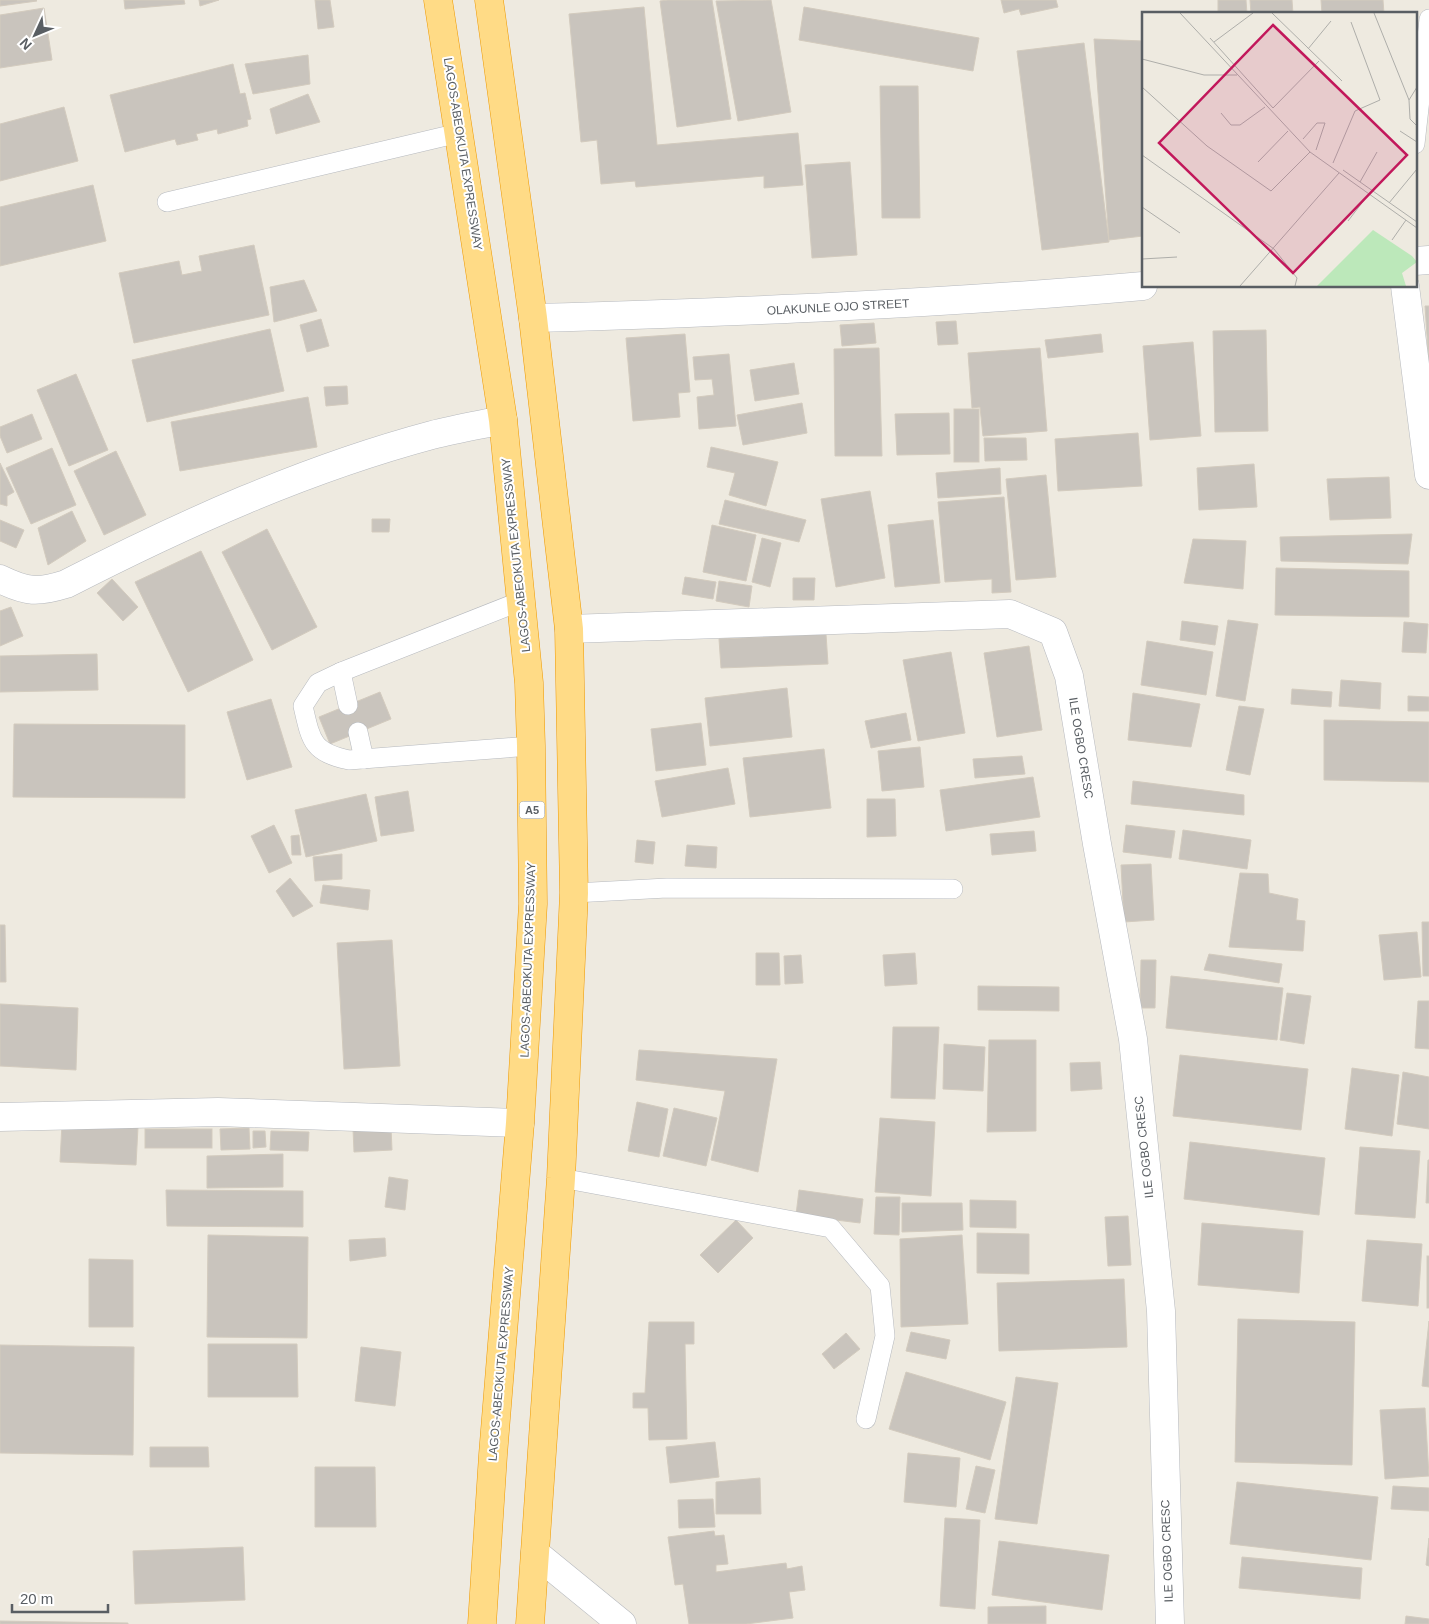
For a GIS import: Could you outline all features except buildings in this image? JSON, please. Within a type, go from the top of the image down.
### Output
[{"type":"highway","name":"LAGOS-ABEOKUTA EXPRESSWAY","points":[[438,0],[503,420],[529,683],[531,746],[532,904],[520,1123],[493,1456],[482,1624]]},
{"type":"highway","points":[[489,0],[533,318],[569,629],[574,893],[561,1178],[530,1624]]},
{"type":"street","points":[[1416,261],[1429,260]]},
{"type":"street","name":"OLAKUNLE OJO STREET","points":[[533,318],[737,312],[972,300],[1142,286]]},
{"type":"street","points":[[1405,288],[1429,475]]},
{"type":"street","points":[[0,579],[24,590],[45,591],[66,584],[210,515],[328,467],[433,435],[503,420]]},
{"type":"street","name":"ILE OGBO CRESC","points":[[569,629],[1010,614],[1053,632],[1069,676],[1097,844],[1133,1039],[1161,1311],[1170,1624]]},
{"type":"street","points":[[0,1118],[218,1112],[520,1123]]},
{"type":"street","points":[[535,1553],[622,1624]]},
{"type":"lane","points":[[1416,135],[1429,19]]},
{"type":"lane","points":[[167,202],[460,134]]},
{"type":"lane","points":[[521,601],[341,672],[318,683],[303,706],[310,737],[327,756],[350,760],[531,746]]},
{"type":"lane","points":[[341,672],[348,705]]},
{"type":"lane","points":[[358,732],[364,759]]},
{"type":"lane","points":[[574,893],[668,888],[953,889]]},
{"type":"lane","points":[[561,1178],[831,1228],[880,1286],[884,1336],[866,1419]]}]
